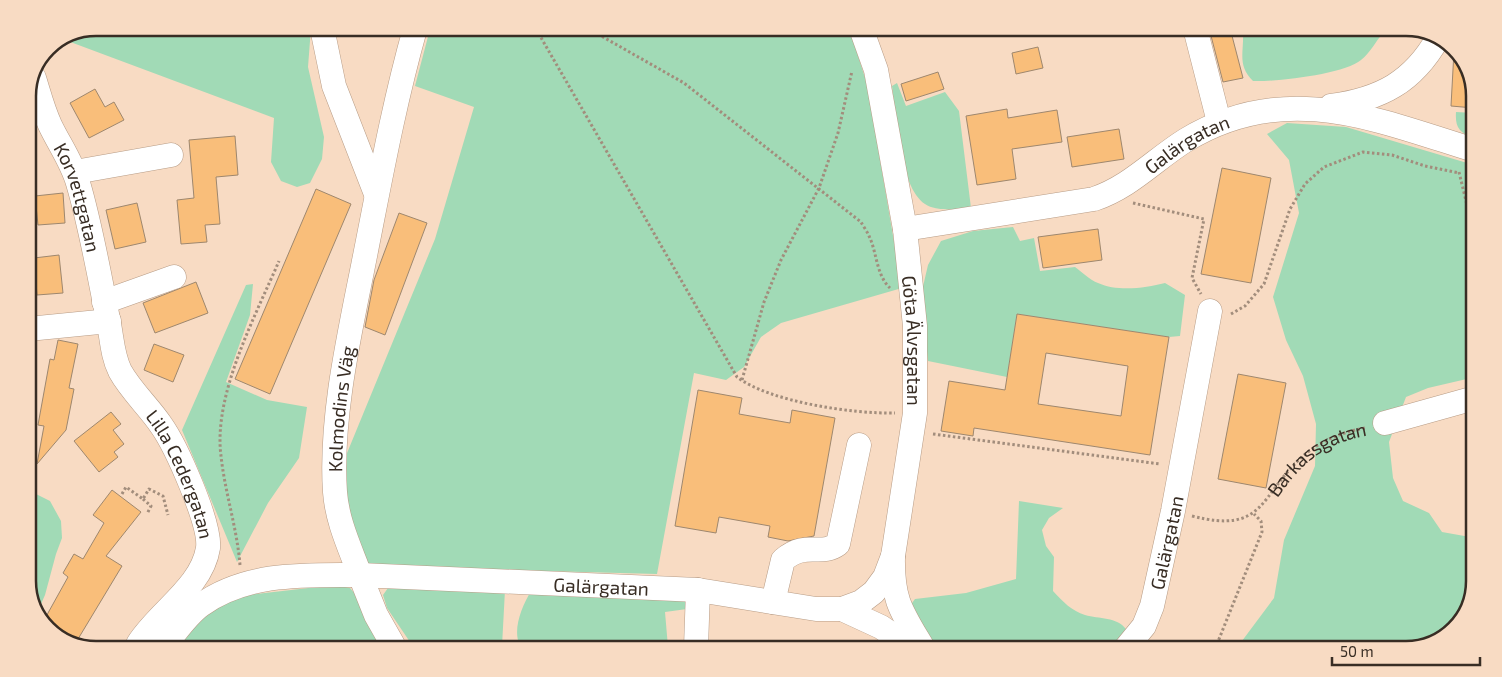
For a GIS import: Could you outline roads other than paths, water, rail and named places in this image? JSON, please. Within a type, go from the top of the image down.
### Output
[{"type":"street","points":[[324,36],[334,86],[376,194]]},
{"type":"street","name":"Kolmodins Väg","points":[[391,641],[376,615],[338,515],[334,461],[338,416],[353,314],[382,158],[413,36]]},
{"type":"street","name":"Göta Älvsgatan","points":[[864,36],[876,70],[905,229],[912,303],[916,359],[914,422],[893,556],[895,597],[919,641]]},
{"type":"street","points":[[1197,36],[1220,122]]},
{"type":"street","points":[[1315,108],[1355,103],[1396,86],[1411,76],[1426,58],[1435,44]]},
{"type":"street","name":"Korvettgatan","points":[[37,87],[50,124],[75,172],[106,311]]},
{"type":"street","name":"Galärgatan","points":[[905,229],[1094,199],[1112,193],[1185,141],[1220,122],[1246,114],[1280,109],[1315,108],[1377,120],[1464,147]]},
{"type":"street","points":[[75,172],[171,155]]},
{"type":"street","points":[[36,327],[106,311],[174,277]]},
{"type":"street","name":"Lilla Cedergatan","points":[[106,311],[114,358],[120,372],[162,426],[187,476],[205,522],[208,539],[205,560],[200,573],[152,625],[140,641]]},
{"type":"street","name":"Galärgatan","points":[[1132,641],[1144,626],[1152,606],[1173,511],[1210,311]]},
{"type":"street","name":"Barkassgatan","points":[[1385,423],[1466,400]]},
{"type":"street","points":[[773,602],[783,560],[798,550],[808,548],[831,549],[838,544],[859,445]]},
{"type":"street","name":"Galärgatan","points":[[360,575],[698,590],[816,609],[842,609],[861,602],[874,592],[885,577],[893,556]]},
{"type":"street","points":[[168,641],[199,606],[222,592],[242,585],[264,579],[294,575],[360,575]]},
{"type":"street","points":[[696,641],[698,590]]},
{"type":"street","name":"Galärgatan","points":[[842,609],[881,626],[902,641]]}]
